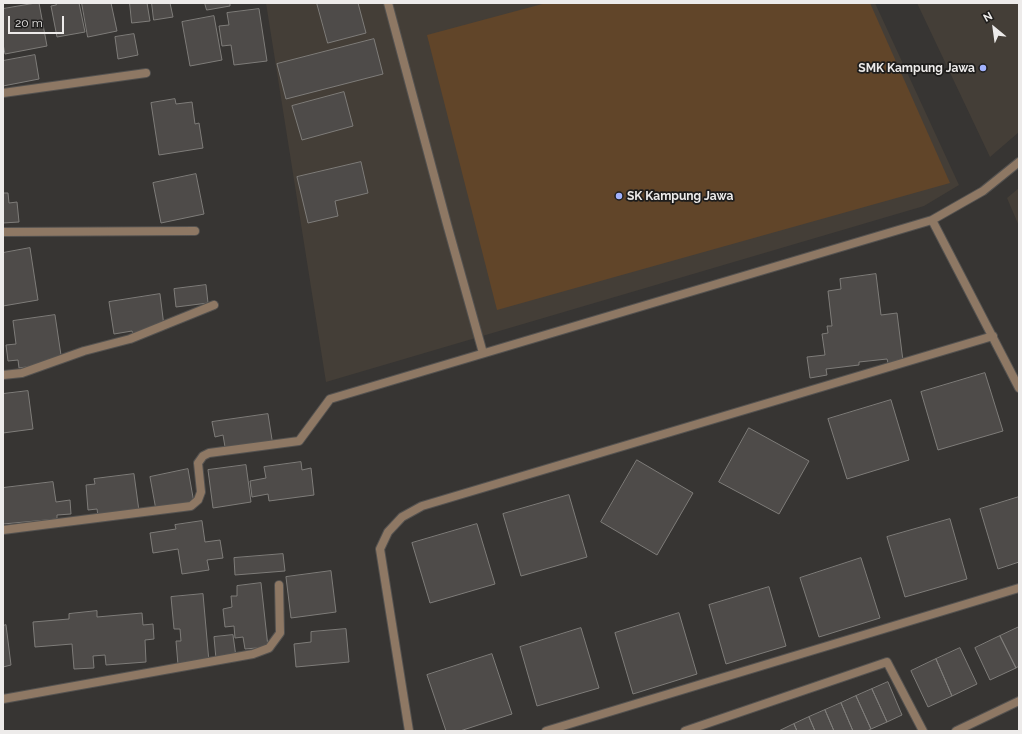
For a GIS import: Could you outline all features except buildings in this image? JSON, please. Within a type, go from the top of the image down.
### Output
[{"type":"street","points":[[388,3],[446,224],[483,353]]},
{"type":"street","points":[[3,93],[146,73]]},
{"type":"street","points":[[3,530],[191,506],[198,500],[201,492],[198,463],[203,456],[209,453],[298,441],[330,399],[932,220],[983,191],[1019,162]]},
{"type":"street","points":[[932,220],[1019,388]]},
{"type":"street","points":[[3,232],[195,231]]},
{"type":"street","points":[[3,375],[22,373],[84,351],[130,339],[214,305]]},
{"type":"street","points":[[409,731],[380,549],[388,532],[402,517],[422,506],[993,336]]},
{"type":"street","points":[[3,700],[253,654],[269,648],[280,633],[279,585]]},
{"type":"street","points":[[546,731],[1019,588]]},
{"type":"street","points":[[685,731],[887,662],[923,731]]},
{"type":"street","points":[[956,731],[1019,701]]},
{"type":"shaded area","name":"SK Kampung Jawa","points":[[266,3],[875,3],[959,185],[924,206],[326,382]]},
{"type":"shaded area","name":"SK Kampung Jawa","points":[[546,3],[870,3],[950,183],[497,310],[427,35]]},
{"type":"shaded area","name":"SMK Kampung Jawa","points":[[917,3],[1019,3],[1019,132],[990,157]]},
{"type":"shaded area","points":[[1019,188],[1019,226],[1007,198]]},
{"type":"place","name":"SMK Kampung Jawa","points":[[983,68]]},
{"type":"place","name":"SK Kampung Jawa","points":[[619,196]]}]
